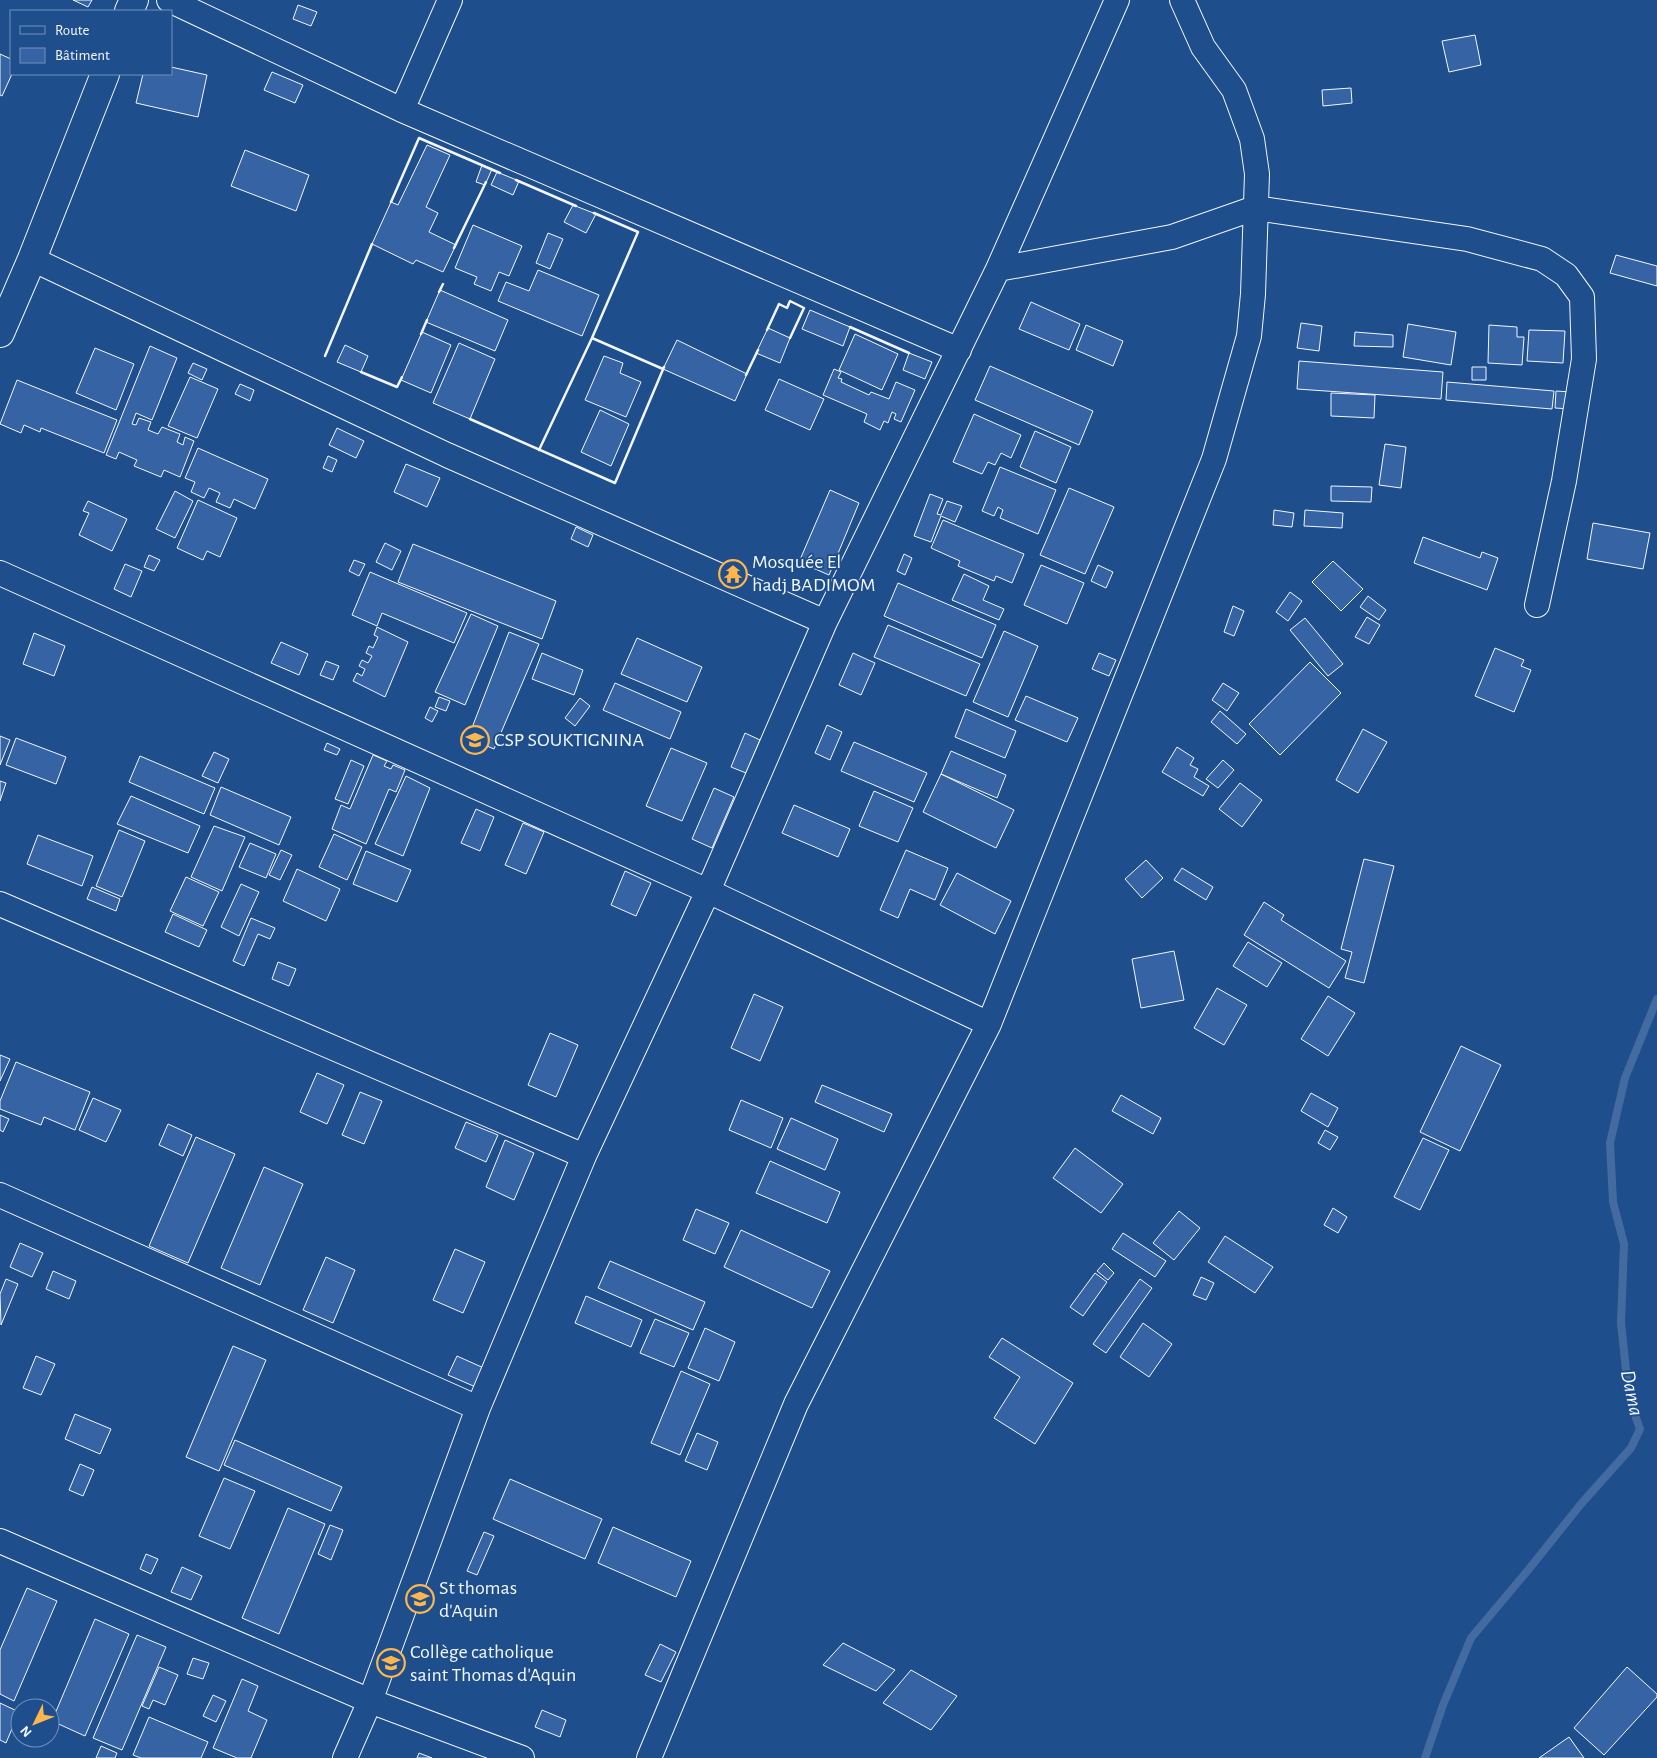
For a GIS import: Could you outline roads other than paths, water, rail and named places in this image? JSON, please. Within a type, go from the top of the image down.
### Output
[{"type":"street","points":[[169,0],[402,110],[959,350]]},
{"type":"street","points":[[402,110],[450,0]]},
{"type":"street","points":[[345,1758],[370,1701],[478,1408],[584,1156],[708,891],[825,622],[998,269],[1116,0]]},
{"type":"street","points":[[649,1758],[796,1404],[989,1024],[1214,460],[1249,336],[1255,268],[1257,174],[1252,139],[1234,90],[1203,47],[1182,0]]},
{"type":"street","points":[[0,333],[32,259],[105,75]]},
{"type":"street","points":[[998,269],[1172,237],[1255,208],[1467,239],[1542,258],[1566,275],[1582,297],[1584,359],[1564,481],[1537,606]]},
{"type":"street","points":[[32,259],[447,455],[825,622]]},
{"type":"street","points":[[0,573],[708,891],[989,1024]]},
{"type":"street","points":[[0,904],[584,1156]]},
{"type":"street","points":[[0,1195],[478,1408]]},
{"type":"street","points":[[0,1541],[370,1701],[522,1758]]},
{"type":"waterway","name":"Dama","points":[[1425,1758],[1443,1705],[1471,1638],[1581,1504],[1631,1448],[1640,1429],[1629,1398],[1621,1323],[1624,1244],[1613,1202],[1610,1143],[1625,1078],[1657,999]]},
{"type":"place","name":"Mosquée El hadj BADIMOM","points":[[733,574]]},
{"type":"place","name":"CSP SOUKTIGNINA","points":[[475,740]]},
{"type":"place","name":"St thomas d'Aquin","points":[[420,1599]]},
{"type":"place","name":"Collège catholique saint Thomas d'Aquin","points":[[391,1663]]}]
